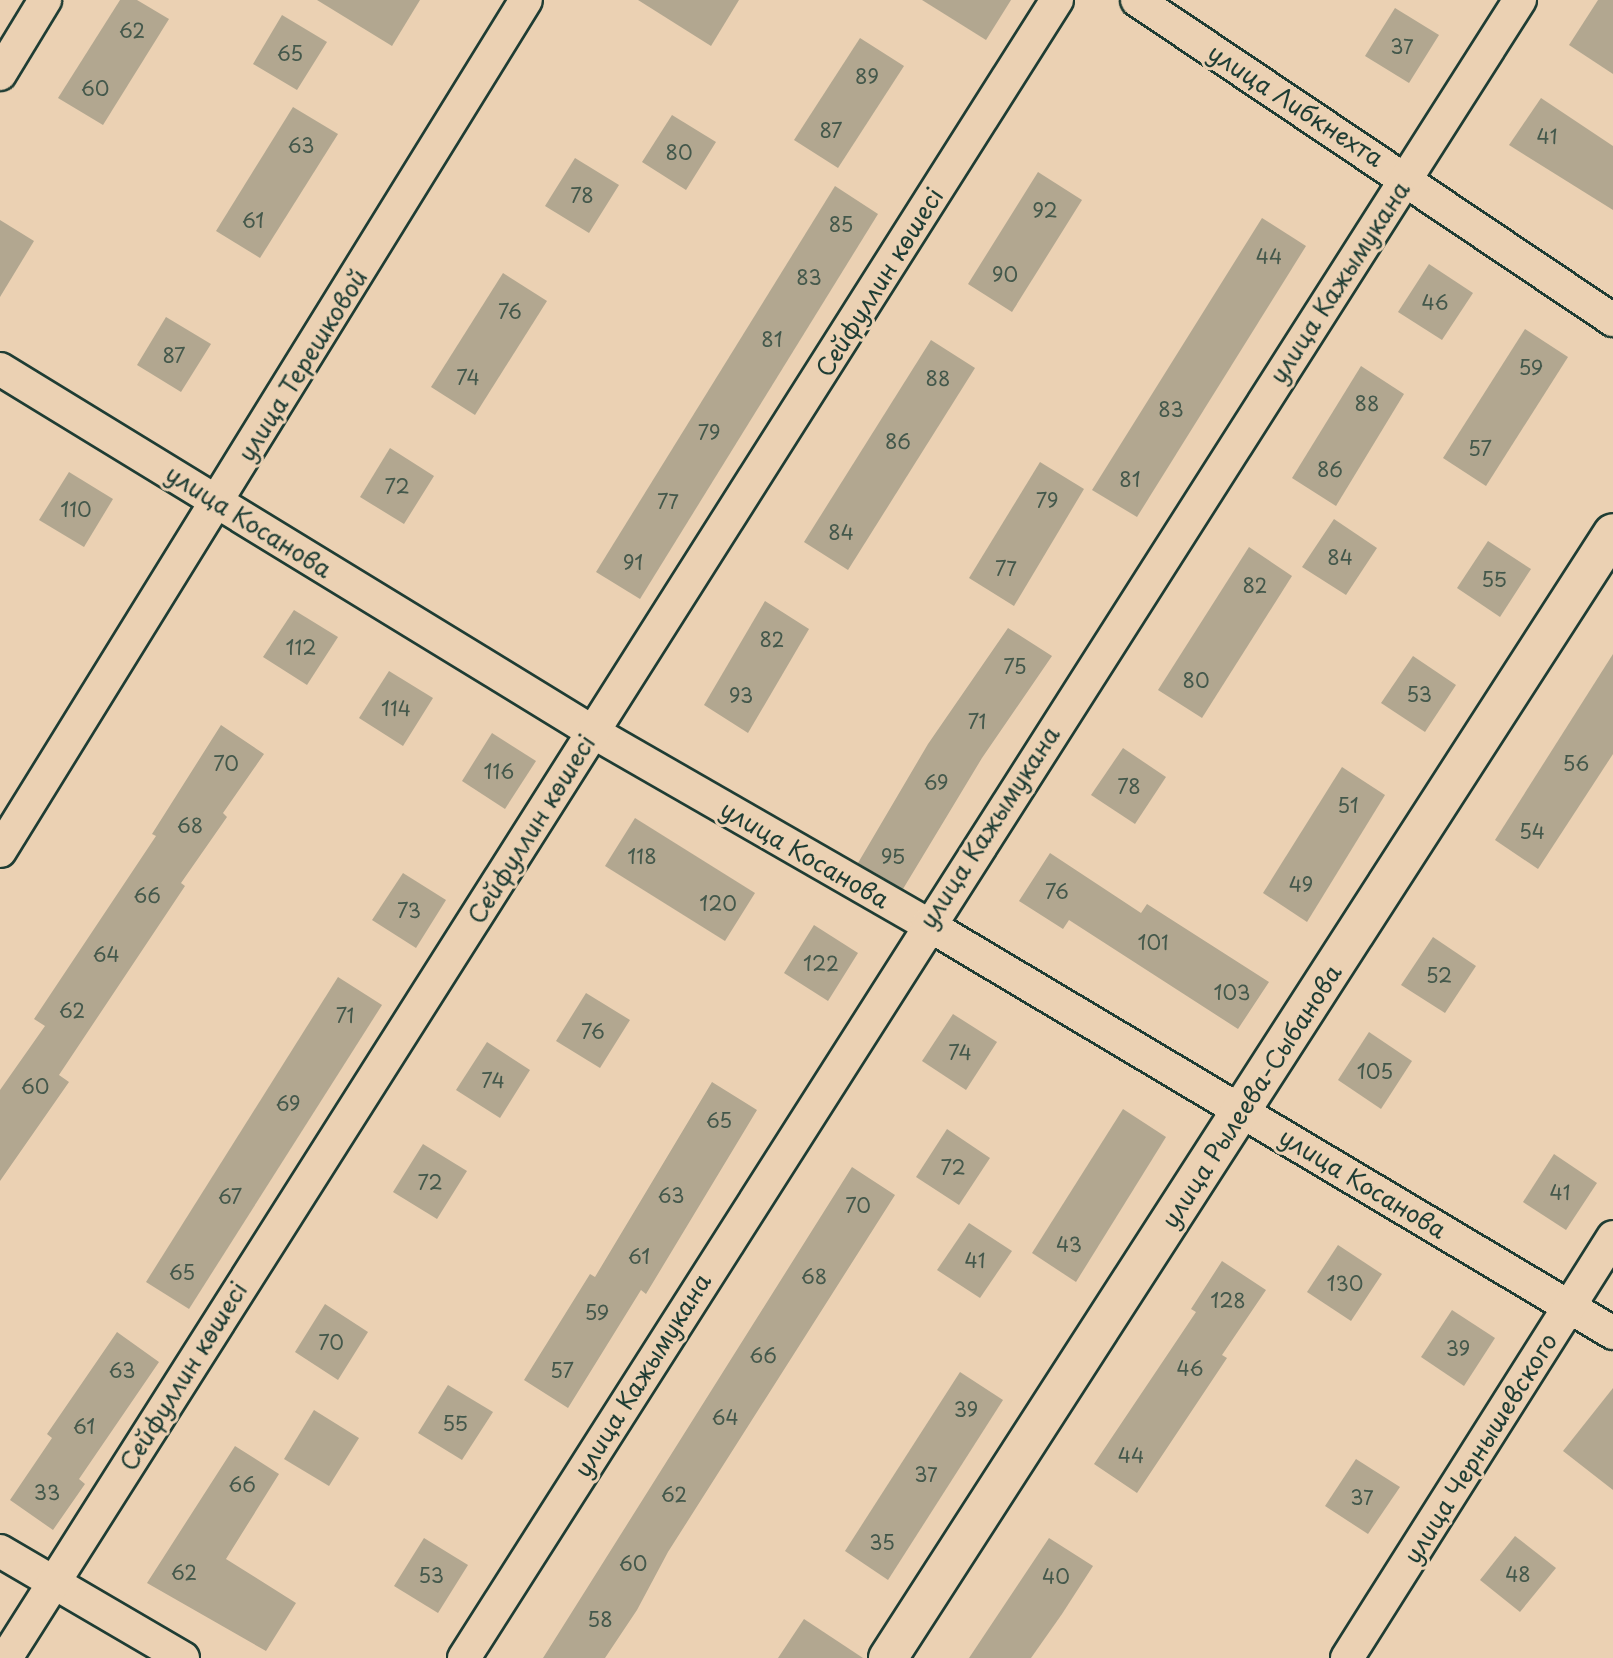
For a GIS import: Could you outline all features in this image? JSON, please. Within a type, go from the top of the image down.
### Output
[{"type":"street","points":[[0,74],[45,0]]},
{"type":"street","name":"улица Терешковой","points":[[0,851],[526,0]]},
{"type":"street","name":"Сейфуллин көшесі","points":[[6,1658],[1057,0]]},
{"type":"street","name":"улица Либкнехта","points":[[1137,0],[1406,177],[1613,320]]},
{"type":"street","name":"улица Кажымукана","points":[[464,1658],[927,924],[1520,0]]},
{"type":"street","name":"улица Косанова","points":[[0,369],[593,732],[927,924],[1613,1333]]},
{"type":"street","name":"улица Рылеева-Сыбанова","points":[[888,1658],[1613,533]]},
{"type":"street","name":"улица Чернышевского","points":[[1347,1658],[1613,1237]]},
{"type":"street","points":[[0,1551],[183,1658]]},
{"type":"building","points":[[120,0],[137,0],[169,19],[103,125],[58,98]]},
{"type":"building","points":[[317,0],[420,0],[392,46]]},
{"type":"building","points":[[638,0],[739,0],[711,46]]},
{"type":"building","points":[[922,0],[1011,0],[986,40]]},
{"type":"building","points":[[1598,0],[1613,0],[1613,74],[1569,45]]},
{"type":"building","points":[[1395,8],[1439,35],[1409,83],[1365,56]]},
{"type":"building","points":[[282,15],[327,42],[297,90],[253,64]]},
{"type":"building","points":[[860,38],[904,66],[838,168],[794,140]]},
{"type":"building","points":[[1541,98],[1613,146],[1613,210],[1509,145]]},
{"type":"building","points":[[293,107],[338,134],[260,258],[216,231]]},
{"type":"building","points":[[672,115],[716,142],[686,190],[642,162]]},
{"type":"building","points":[[575,158],[619,185],[589,233],[545,206]]},
{"type":"building","points":[[1038,172],[1082,200],[1012,312],[968,284]]},
{"type":"building","points":[[835,186],[878,214],[640,599],[596,572]]},
{"type":"building","points":[[1262,218],[1306,246],[1137,517],[1092,490]]},
{"type":"building","points":[[0,220],[34,241],[0,297]]},
{"type":"building","points":[[1429,264],[1473,293],[1442,340],[1398,312]]},
{"type":"building","points":[[503,273],[547,301],[475,415],[431,387]]},
{"type":"building","points":[[166,317],[211,344],[181,392],[137,365]]},
{"type":"building","points":[[1525,329],[1568,357],[1486,486],[1443,458]]},
{"type":"building","points":[[931,340],[975,368],[848,570],[804,542]]},
{"type":"building","points":[[1361,366],[1404,394],[1336,506],[1292,478]]},
{"type":"building","points":[[390,448],[434,476],[404,524],[360,497]]},
{"type":"building","points":[[1040,462],[1084,489],[1014,606],[969,578]]},
{"type":"building","points":[[69,472],[113,499],[84,547],[39,520]]},
{"type":"building","points":[[1334,519],[1377,548],[1346,595],[1302,567]]},
{"type":"building","points":[[1488,541],[1531,569],[1500,617],[1457,588]]},
{"type":"building","points":[[1249,547],[1292,576],[1202,718],[1158,690]]},
{"type":"building","points":[[765,601],[809,629],[748,733],[704,705]]},
{"type":"building","points":[[294,610],[338,637],[307,685],[263,657]]},
{"type":"building","points":[[1008,628],[1052,656],[982,758],[903,889],[858,863],[928,744]]},
{"type":"building","points":[[1613,654],[1613,754],[1538,869],[1495,840]]},
{"type":"building","points":[[1413,656],[1456,685],[1425,732],[1381,703]]},
{"type":"building","points":[[389,671],[433,698],[403,746],[359,718]]},
{"type":"building","points":[[221,725],[264,754],[223,813],[227,817],[181,883],[185,886],[59,1075],[69,1082],[0,1181],[0,1090],[45,1026],[34,1019],[156,836],[152,834]]},
{"type":"building","points":[[492,733],[536,761],[505,809],[462,781]]},
{"type":"building","points":[[1123,748],[1166,777],[1135,824],[1091,795]]},
{"type":"building","points":[[1342,767],[1385,795],[1307,922],[1263,893]]},
{"type":"building","points":[[635,818],[755,893],[725,941],[605,866]]},
{"type":"building","points":[[1050,853],[1141,913],[1147,904],[1269,982],[1238,1029],[1069,920],[1063,929],[1019,901]]},
{"type":"building","points":[[403,873],[446,900],[416,948],[372,920]]},
{"type":"building","points":[[814,925],[858,953],[828,1001],[784,973]]},
{"type":"building","points":[[1433,937],[1476,966],[1445,1013],[1401,985]]},
{"type":"building","points":[[338,977],[382,1005],[189,1309],[146,1282]]},
{"type":"building","points":[[586,993],[630,1020],[600,1068],[556,1041]]},
{"type":"building","points":[[953,1014],[997,1042],[966,1090],[922,1061]]},
{"type":"building","points":[[1369,1032],[1412,1061],[1381,1109],[1338,1080]]},
{"type":"building","points":[[487,1042],[530,1070],[500,1118],[456,1090]]},
{"type":"building","points":[[712,1082],[757,1110],[646,1294],[641,1290],[568,1408],[524,1380],[590,1274],[595,1277]]},
{"type":"building","points":[[1123,1109],[1166,1137],[1076,1282],[1032,1253]]},
{"type":"building","points":[[947,1129],[990,1158],[959,1205],[916,1177]]},
{"type":"building","points":[[423,1144],[467,1171],[437,1219],[393,1192]]},
{"type":"building","points":[[1554,1154],[1597,1183],[1566,1230],[1523,1202]]},
{"type":"building","points":[[852,1167],[895,1195],[668,1552],[637,1610],[605,1658],[543,1658]]},
{"type":"building","points":[[969,1223],[1012,1251],[980,1298],[937,1270]]},
{"type":"building","points":[[1338,1245],[1382,1274],[1351,1321],[1307,1292]]},
{"type":"building","points":[[1222,1261],[1266,1290],[1222,1355],[1227,1358],[1137,1493],[1094,1464],[1196,1312],[1191,1309]]},
{"type":"building","points":[[325,1304],[368,1332],[338,1380],[295,1352]]},
{"type":"building","points":[[1452,1310],[1495,1338],[1464,1386],[1421,1357]]},
{"type":"building","points":[[117,1332],[159,1362],[79,1479],[85,1484],[53,1530],[10,1500],[52,1438],[47,1434]]},
{"type":"building","points":[[960,1372],[1003,1400],[888,1580],[845,1551]]},
{"type":"building","points":[[448,1385],[493,1412],[462,1460],[418,1433]]},
{"type":"building","points":[[1613,1388],[1613,1490],[1563,1451]]},
{"type":"building","points":[[314,1410],[359,1438],[329,1486],[284,1459]]},
{"type":"building","points":[[235,1446],[279,1474],[226,1559],[296,1603],[266,1651],[147,1583]]},
{"type":"building","points":[[1356,1459],[1400,1487],[1368,1534],[1325,1506]]},
{"type":"building","points":[[1515,1536],[1556,1568],[1520,1612],[1480,1580]]},
{"type":"building","points":[[424,1538],[468,1565],[438,1613],[394,1586]]},
{"type":"building","points":[[1049,1538],[1093,1566],[1062,1614],[1031,1658],[969,1658]]},
{"type":"building","points":[[804,1619],[863,1658],[778,1658]]}]
